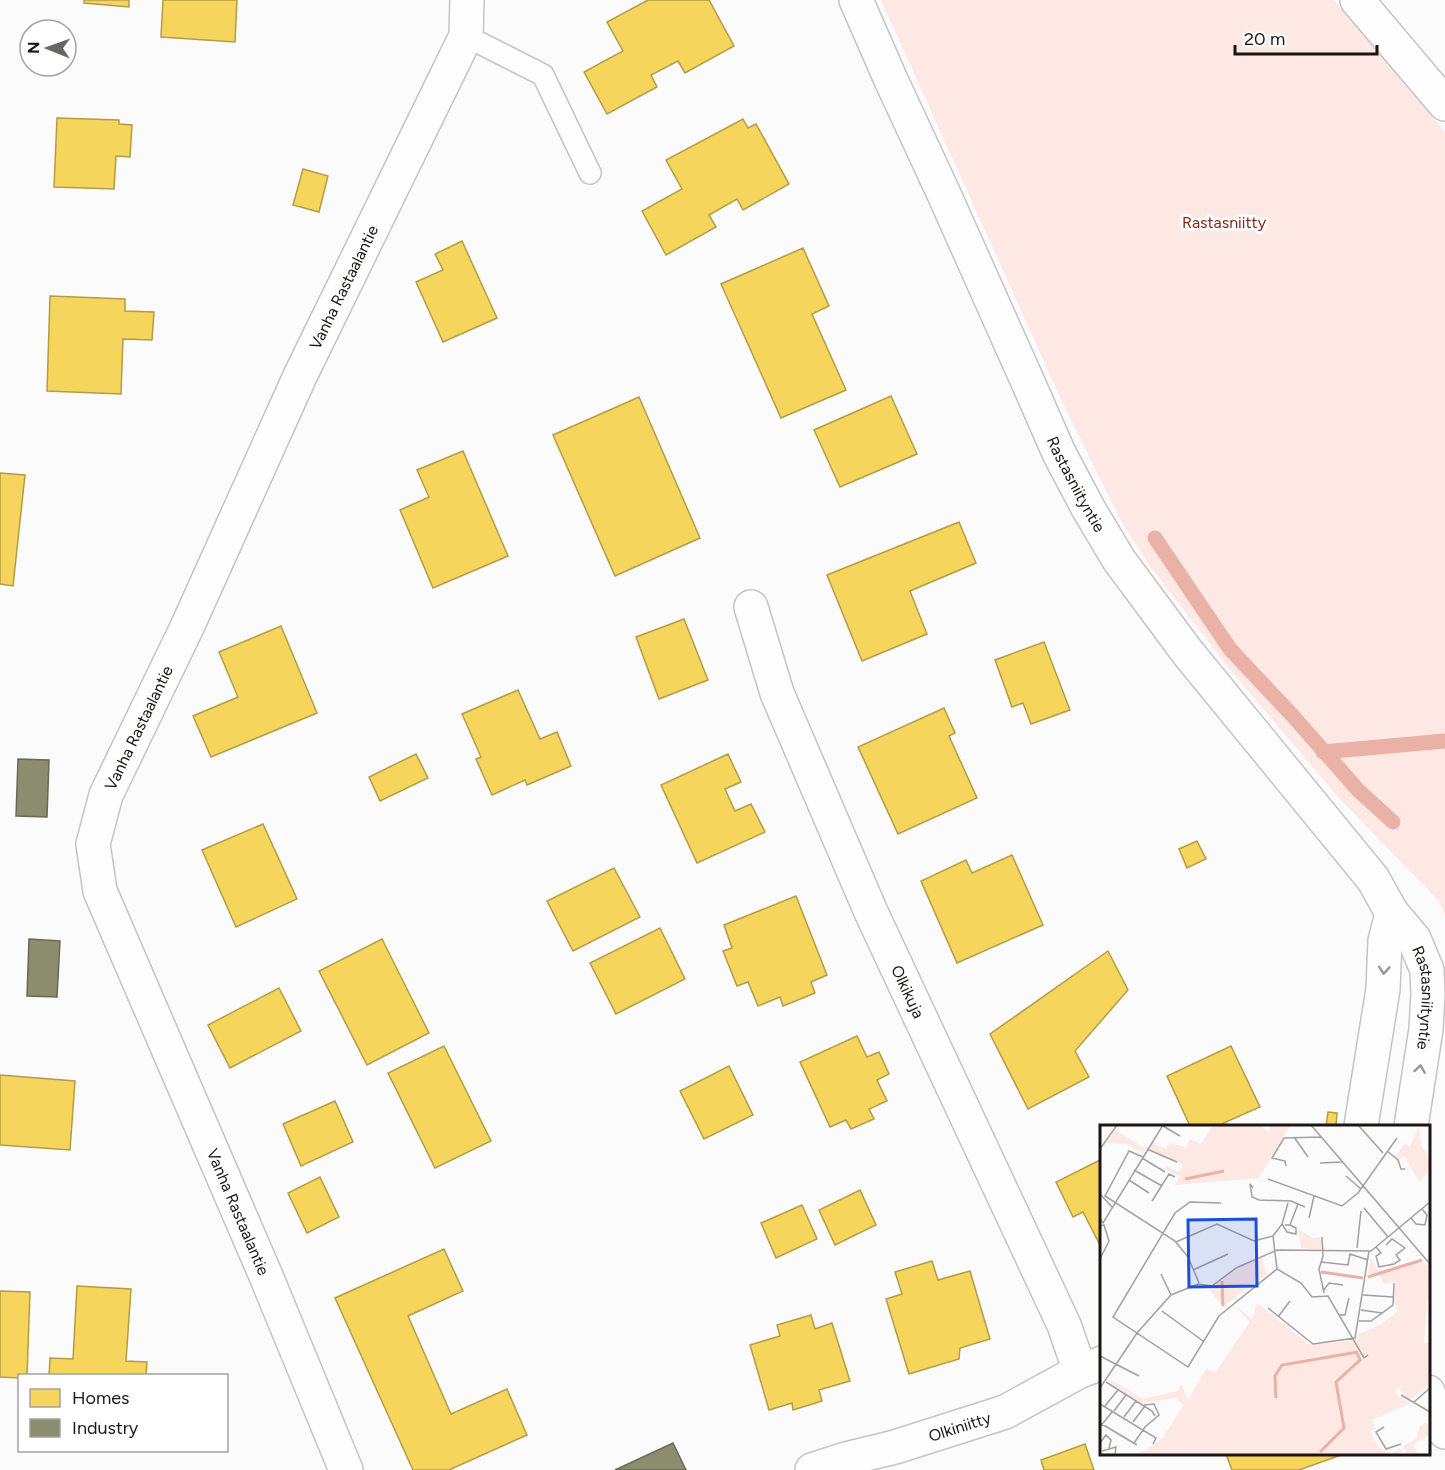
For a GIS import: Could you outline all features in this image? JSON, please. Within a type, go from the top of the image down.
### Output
[{"type":"street","name":"Vanha Rastaalantie","points":[[346,1470],[266,1276],[100,891],[93,844],[106,795],[188,624],[300,376],[466,36],[467,0]]},
{"type":"street","name":"Rastasniityntie","points":[[856,0],[1059,453],[1093,517],[1119,560],[1188,653],[1373,879],[1392,913],[1414,939],[1427,970],[1428,994],[1426,1029],[1411,1125]]},
{"type":"street","points":[[1357,0],[1445,104]]},
{"type":"street","name":"Olkikuja","points":[[751,607],[777,693],[871,912],[1064,1325],[1090,1367]]},
{"type":"street","name":"Rastasniityntie","points":[[1360,1125],[1383,989],[1385,941],[1392,913]]},
{"type":"street","name":"Olkiniitty","points":[[812,1470],[895,1447],[1005,1412],[1090,1367]]},
{"type":"street","points":[[1430,1397],[1445,1432]]},
{"type":"lane","points":[[466,36],[543,75],[590,173]]},
{"type":"green space","name":"Rastasniitty","points":[[881,0],[1334,0],[1445,132],[1445,915],[1439,901],[1339,798],[1227,666],[1150,566],[1121,521],[1065,408]]},
{"type":"building: Homes","points":[[84,0],[129,0],[129,7],[84,3]]},
{"type":"building: Homes","points":[[163,0],[237,0],[235,42],[161,37]]},
{"type":"building: Homes","points":[[648,0],[709,0],[734,46],[685,73],[678,61],[651,75],[657,87],[607,114],[584,72],[623,51],[607,22]]},
{"type":"building: Homes","points":[[57,118],[119,120],[119,124],[132,125],[130,157],[116,156],[114,189],[54,187]]},
{"type":"building: Homes","points":[[743,119],[748,128],[756,124],[789,184],[743,210],[737,199],[709,215],[716,227],[666,255],[642,211],[682,189],[666,160]]},
{"type":"building: Homes","points":[[303,169],[328,176],[319,212],[293,205]]},
{"type":"building: Homes","points":[[462,241],[497,318],[443,342],[416,282],[443,270],[435,254]]},
{"type":"building: Homes","points":[[803,248],[829,306],[812,314],[846,390],[781,418],[721,284]]},
{"type":"building: Homes","points":[[50,296],[125,299],[125,311],[154,312],[152,340],[123,339],[121,394],[47,391]]},
{"type":"building: Homes","points":[[891,396],[917,454],[840,487],[814,430]]},
{"type":"building: Homes","points":[[639,397],[700,538],[615,576],[553,435]]},
{"type":"building: Homes","points":[[463,451],[508,556],[433,588],[400,510],[429,497],[417,470]]},
{"type":"building: Homes","points":[[0,473],[25,475],[13,586],[0,584]]},
{"type":"building: Homes","points":[[959,522],[976,563],[910,591],[927,634],[862,661],[827,575]]},
{"type":"building: Homes","points":[[684,619],[708,680],[659,699],[636,637]]},
{"type":"building: Homes","points":[[281,626],[317,713],[211,757],[193,716],[238,697],[219,652]]},
{"type":"building: Homes","points":[[1044,642],[1070,710],[1031,724],[1023,703],[1012,707],[995,660]]},
{"type":"building: Homes","points":[[518,690],[540,739],[557,732],[571,766],[527,785],[525,780],[492,795],[476,759],[481,757],[462,714]]},
{"type":"building: Homes","points":[[944,708],[955,733],[949,736],[977,798],[898,834],[858,747]]},
{"type":"building: Homes","points":[[416,754],[428,778],[380,801],[369,777]]},
{"type":"building: Homes","points":[[728,754],[741,782],[725,789],[735,811],[751,804],[765,832],[697,863],[661,785]]},
{"type":"building: Homes","points":[[263,824],[297,899],[236,927],[202,850]]},
{"type":"building: Homes","points":[[1197,841],[1206,859],[1187,868],[1179,849]]},
{"type":"building: Homes","points":[[1012,855],[1043,925],[957,963],[921,881],[966,860],[972,873]]},
{"type":"building: Homes","points":[[614,868],[640,917],[573,951],[547,901]]},
{"type":"building: Homes","points":[[796,896],[827,975],[811,982],[815,993],[783,1006],[780,997],[758,1006],[748,982],[737,986],[723,951],[732,948],[724,925]]},
{"type":"building: Homes","points":[[660,928],[685,979],[616,1014],[590,963]]},
{"type":"building: Homes","points":[[382,939],[429,1033],[367,1065],[319,971]]},
{"type":"building: Homes","points":[[1108,951],[1128,990],[1075,1051],[1089,1077],[1028,1109],[990,1034]]},
{"type":"building: Homes","points":[[279,988],[301,1031],[230,1068],[208,1025]]},
{"type":"building: Homes","points":[[857,1036],[867,1057],[879,1052],[889,1074],[877,1080],[887,1101],[869,1109],[874,1119],[851,1129],[846,1120],[830,1127],[800,1062]]},
{"type":"building: Homes","points":[[444,1046],[491,1141],[435,1168],[388,1073]]},
{"type":"building: Homes","points":[[1231,1046],[1260,1107],[1219,1125],[1190,1125],[1167,1076]]},
{"type":"building: Homes","points":[[729,1066],[753,1115],[704,1139],[680,1091]]},
{"type":"building: Homes","points":[[0,1075],[75,1081],[70,1150],[0,1145]]},
{"type":"building: Homes","points":[[335,1101],[353,1142],[301,1166],[283,1124]]},
{"type":"building: Homes","points":[[1328,1112],[1337,1113],[1336,1125],[1326,1125]]},
{"type":"building: Homes","points":[[1100,1160],[1100,1245],[1083,1212],[1073,1217],[1056,1182]]},
{"type":"building: Homes","points":[[320,1177],[339,1217],[307,1233],[288,1193]]},
{"type":"building: Homes","points":[[860,1190],[876,1225],[835,1245],[819,1210]]},
{"type":"building: Homes","points":[[802,1205],[817,1239],[776,1258],[761,1223]]},
{"type":"building: Homes","points":[[444,1249],[463,1291],[408,1316],[451,1414],[507,1389],[527,1435],[449,1470],[413,1470],[335,1298]]},
{"type":"building: Homes","points":[[932,1261],[938,1280],[970,1271],[990,1339],[960,1348],[959,1359],[909,1374],[886,1299],[902,1294],[895,1272]]},
{"type":"building: Homes","points":[[77,1286],[131,1289],[126,1361],[147,1362],[146,1374],[49,1374],[50,1358],[73,1359]]},
{"type":"building: Homes","points":[[0,1291],[30,1292],[27,1374],[18,1374],[18,1378],[0,1377]]},
{"type":"building: Homes","points":[[811,1315],[815,1329],[832,1323],[850,1381],[819,1390],[822,1401],[793,1410],[792,1403],[769,1410],[750,1345],[780,1336],[777,1325]]},
{"type":"building: Homes","points":[[1085,1444],[1094,1470],[1044,1470],[1041,1460]]},
{"type":"building: Homes","points":[[1226,1455],[1341,1455],[1299,1470],[1232,1470]]},
{"type":"building: Industry","points":[[18,759],[49,760],[47,817],[16,816]]},
{"type":"building: Industry","points":[[29,939],[60,941],[57,997],[27,996]]},
{"type":"building: Industry","points":[[673,1443],[686,1470],[615,1470]]},
{"type":"waterway","points":[[1155,538],[1230,649],[1358,790],[1393,822]]},
{"type":"waterway","points":[[1323,752],[1445,741]]}]
